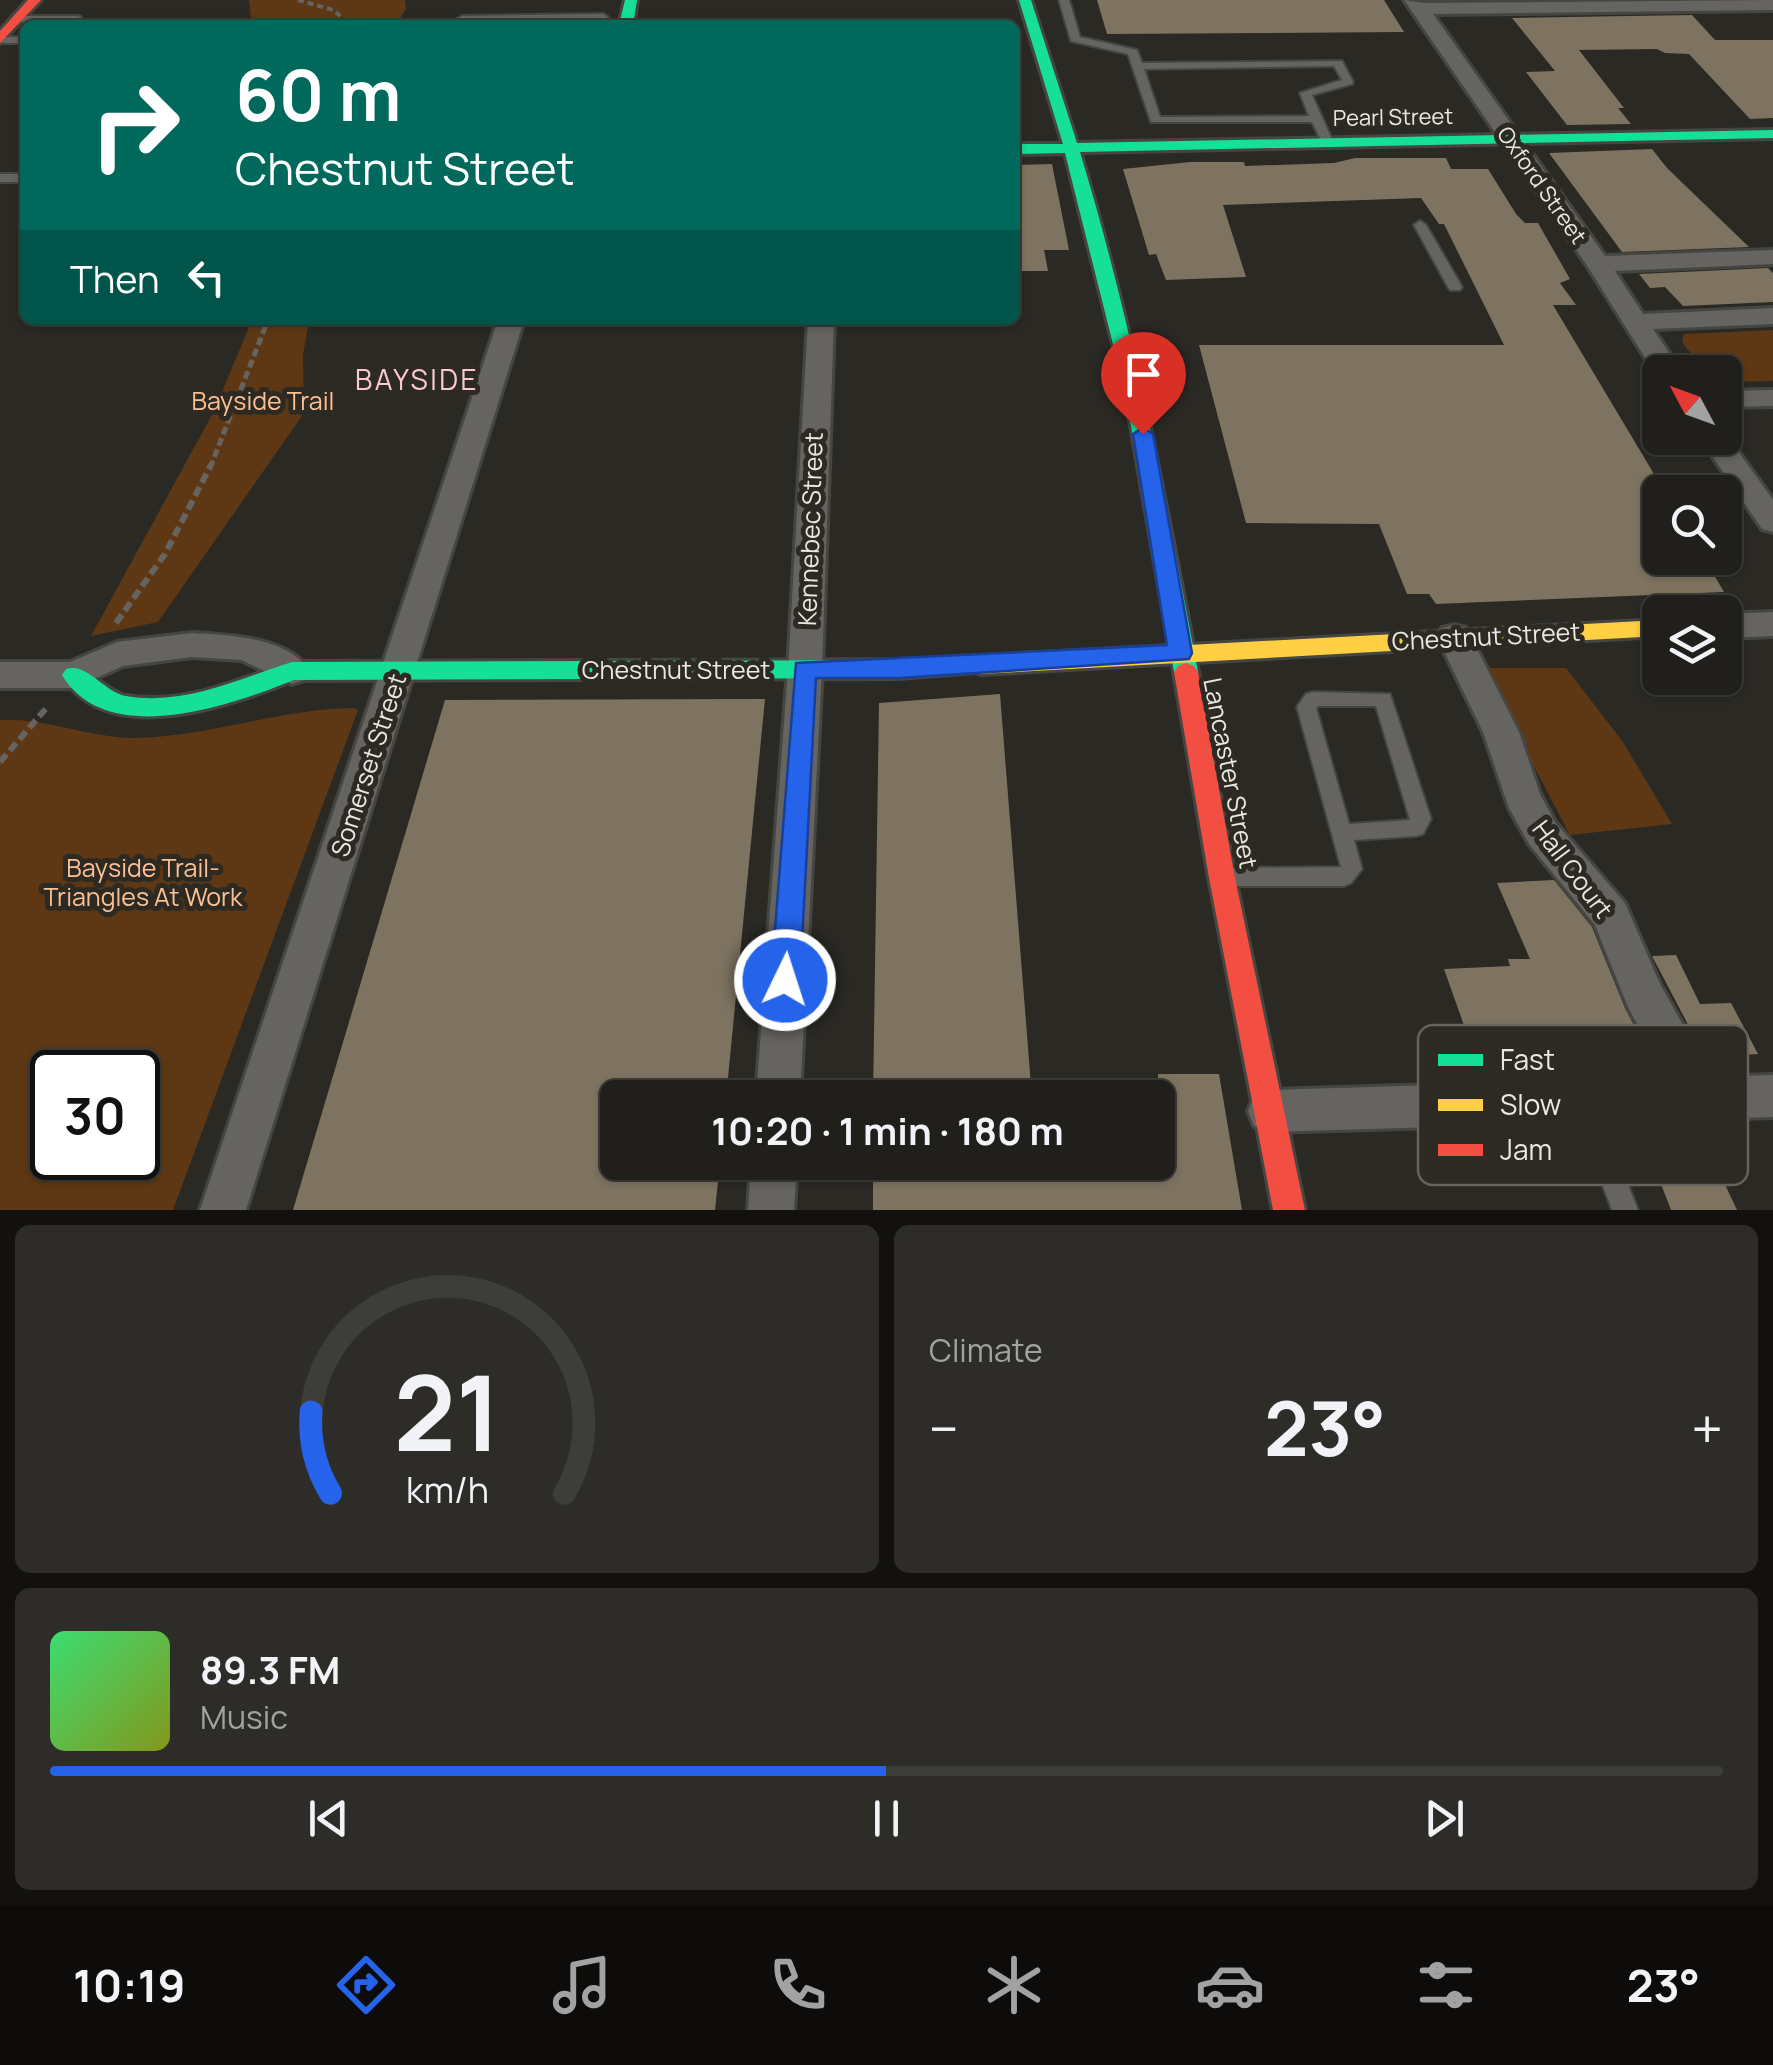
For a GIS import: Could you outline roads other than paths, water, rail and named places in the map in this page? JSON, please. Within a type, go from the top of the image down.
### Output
[{"type":"street","points":[[26,18],[48,0]]},
{"type":"street","name":"Lancaster Street","points":[[1025,0],[1073,148],[1114,301],[1143,434],[1222,878],[1289,1210]]},
{"type":"street","points":[[1416,4],[1773,4]]},
{"type":"street","name":"Oxford Street","points":[[1416,4],[1657,355]]},
{"type":"street","points":[[0,39],[20,23]]},
{"type":"street","name":"Pearl Street","points":[[1020,150],[1773,134]]},
{"type":"street","points":[[1598,264],[1773,258]]},
{"type":"street","points":[[1636,322],[1773,316]]},
{"type":"street","name":"Somerset Street","points":[[222,1210],[509,325]]},
{"type":"street","name":"Kennebec Street","points":[[779,1080],[821,325]]},
{"type":"street","points":[[1742,399],[1773,398]]},
{"type":"street","points":[[1726,455],[1773,522]]},
{"type":"street","points":[[1742,625],[1773,624]]},
{"type":"street","name":"Chestnut Street","points":[[74,675],[78,685],[98,699],[150,706],[220,700],[292,671],[899,669],[1642,629]]},
{"type":"street","name":"Hall Court","points":[[1454,636],[1501,732],[1522,797],[1542,834],[1611,915],[1660,1025]]},
{"type":"street","name":"Chestnut Street","points":[[0,675],[74,675],[117,654],[192,644],[247,648],[292,671]]},
{"type":"street","points":[[1748,1097],[1773,1096]]},
{"type":"street","points":[[1270,1111],[1418,1107]]},
{"type":"street","points":[[771,1210],[773,1180]]},
{"type":"lane","points":[[1064,0],[1076,39],[1133,52],[1155,120],[1316,119]]},
{"type":"lane","points":[[462,19],[602,14]]},
{"type":"lane","points":[[26,18],[77,19]]},
{"type":"lane","points":[[1138,66],[1338,63],[1348,82],[1306,93],[1328,144]]},
{"type":"lane","points":[[1420,225],[1455,287]]},
{"type":"lane","points":[[1222,878],[1344,876],[1352,869],[1341,832],[1306,707],[1313,699],[1383,699],[1421,819],[1416,828],[1341,832]]},
{"type":"lane","points":[[1615,1185],[1624,1210]]},
{"type":"district","name":"BAYSIDE","points":[[417,379]]},
{"type":"park label","name":"Bayside Trail","points":[[263,400]]},
{"type":"park label","name":"Bayside Trail- Triangles At Work","points":[[143,882]]}]
